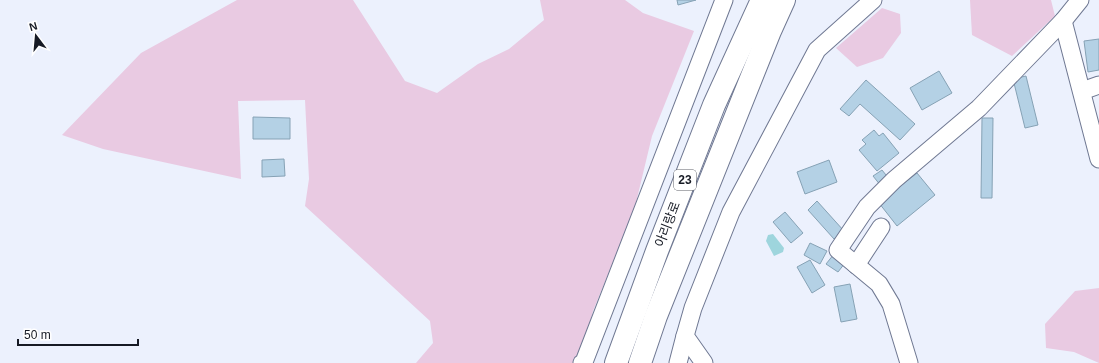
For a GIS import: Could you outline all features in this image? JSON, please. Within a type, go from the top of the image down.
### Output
[{"type":"highway","name":"아리랑로","points":[[616,363],[657,251],[714,105],[762,0]]},
{"type":"highway","name":"아리랑로","points":[[640,363],[656,316],[770,31],[784,0]]},
{"type":"street","points":[[583,363],[724,0]]},
{"type":"street","points":[[678,363],[693,308],[731,212],[817,50],[873,0]]},
{"type":"street","points":[[909,363],[891,304],[879,284],[838,250],[867,207],[894,180],[979,108],[1063,21],[1080,0]]},
{"type":"street","points":[[1063,21],[1099,159]]},
{"type":"street","points":[[1082,91],[1099,85]]},
{"type":"street","points":[[856,265],[881,227]]},
{"type":"street","points":[[685,336],[704,363]]},
{"type":"shaded area","points":[[237,0],[353,0],[405,81],[437,93],[478,64],[509,49],[544,20],[540,0],[625,0],[643,13],[694,31],[652,136],[634,211],[593,311],[580,363],[416,363],[433,343],[430,321],[305,206],[309,179],[305,100],[238,101],[241,179],[103,149],[62,135],[141,53]]},
{"type":"shaded area","points":[[970,0],[1051,0],[1055,16],[1012,56],[972,35]]},
{"type":"shaded area","points":[[882,8],[900,14],[901,33],[883,58],[857,67],[836,48]]},
{"type":"shaded area","points":[[1099,288],[1099,363],[1074,352],[1046,348],[1045,324],[1075,291]]},
{"type":"water","points":[[773,234],[784,248],[783,252],[774,256],[766,241],[768,235]]},
{"type":"building","points":[[677,0],[696,0],[678,5]]},
{"type":"building","points":[[1099,39],[1099,70],[1088,72],[1084,41]]},
{"type":"building","points":[[939,71],[952,93],[922,110],[910,88]]},
{"type":"building","points":[[1026,76],[1038,125],[1025,128],[1013,79]]},
{"type":"building","points":[[866,80],[915,124],[900,140],[860,104],[849,116],[840,109]]},
{"type":"building","points":[[253,117],[290,118],[290,139],[253,139]]},
{"type":"building","points":[[982,118],[993,118],[992,198],[981,198]]},
{"type":"building","points":[[874,130],[879,136],[883,133],[899,153],[877,171],[859,150],[866,144],[862,140]]},
{"type":"building","points":[[284,159],[285,176],[262,177],[262,160]]},
{"type":"building","points":[[829,160],[837,182],[805,194],[797,172]]},
{"type":"building","points":[[882,170],[890,180],[881,186],[873,176]]},
{"type":"building","points":[[917,173],[935,195],[897,226],[879,203]]},
{"type":"building","points":[[817,201],[844,231],[834,239],[808,210]]},
{"type":"building","points":[[785,212],[803,233],[791,243],[773,222]]},
{"type":"building","points":[[810,243],[827,251],[820,264],[804,255]]},
{"type":"building","points":[[834,254],[845,263],[838,272],[826,264]]},
{"type":"building","points":[[810,260],[825,285],[812,293],[797,267]]},
{"type":"building","points":[[850,284],[857,319],[841,322],[834,287]]}]
